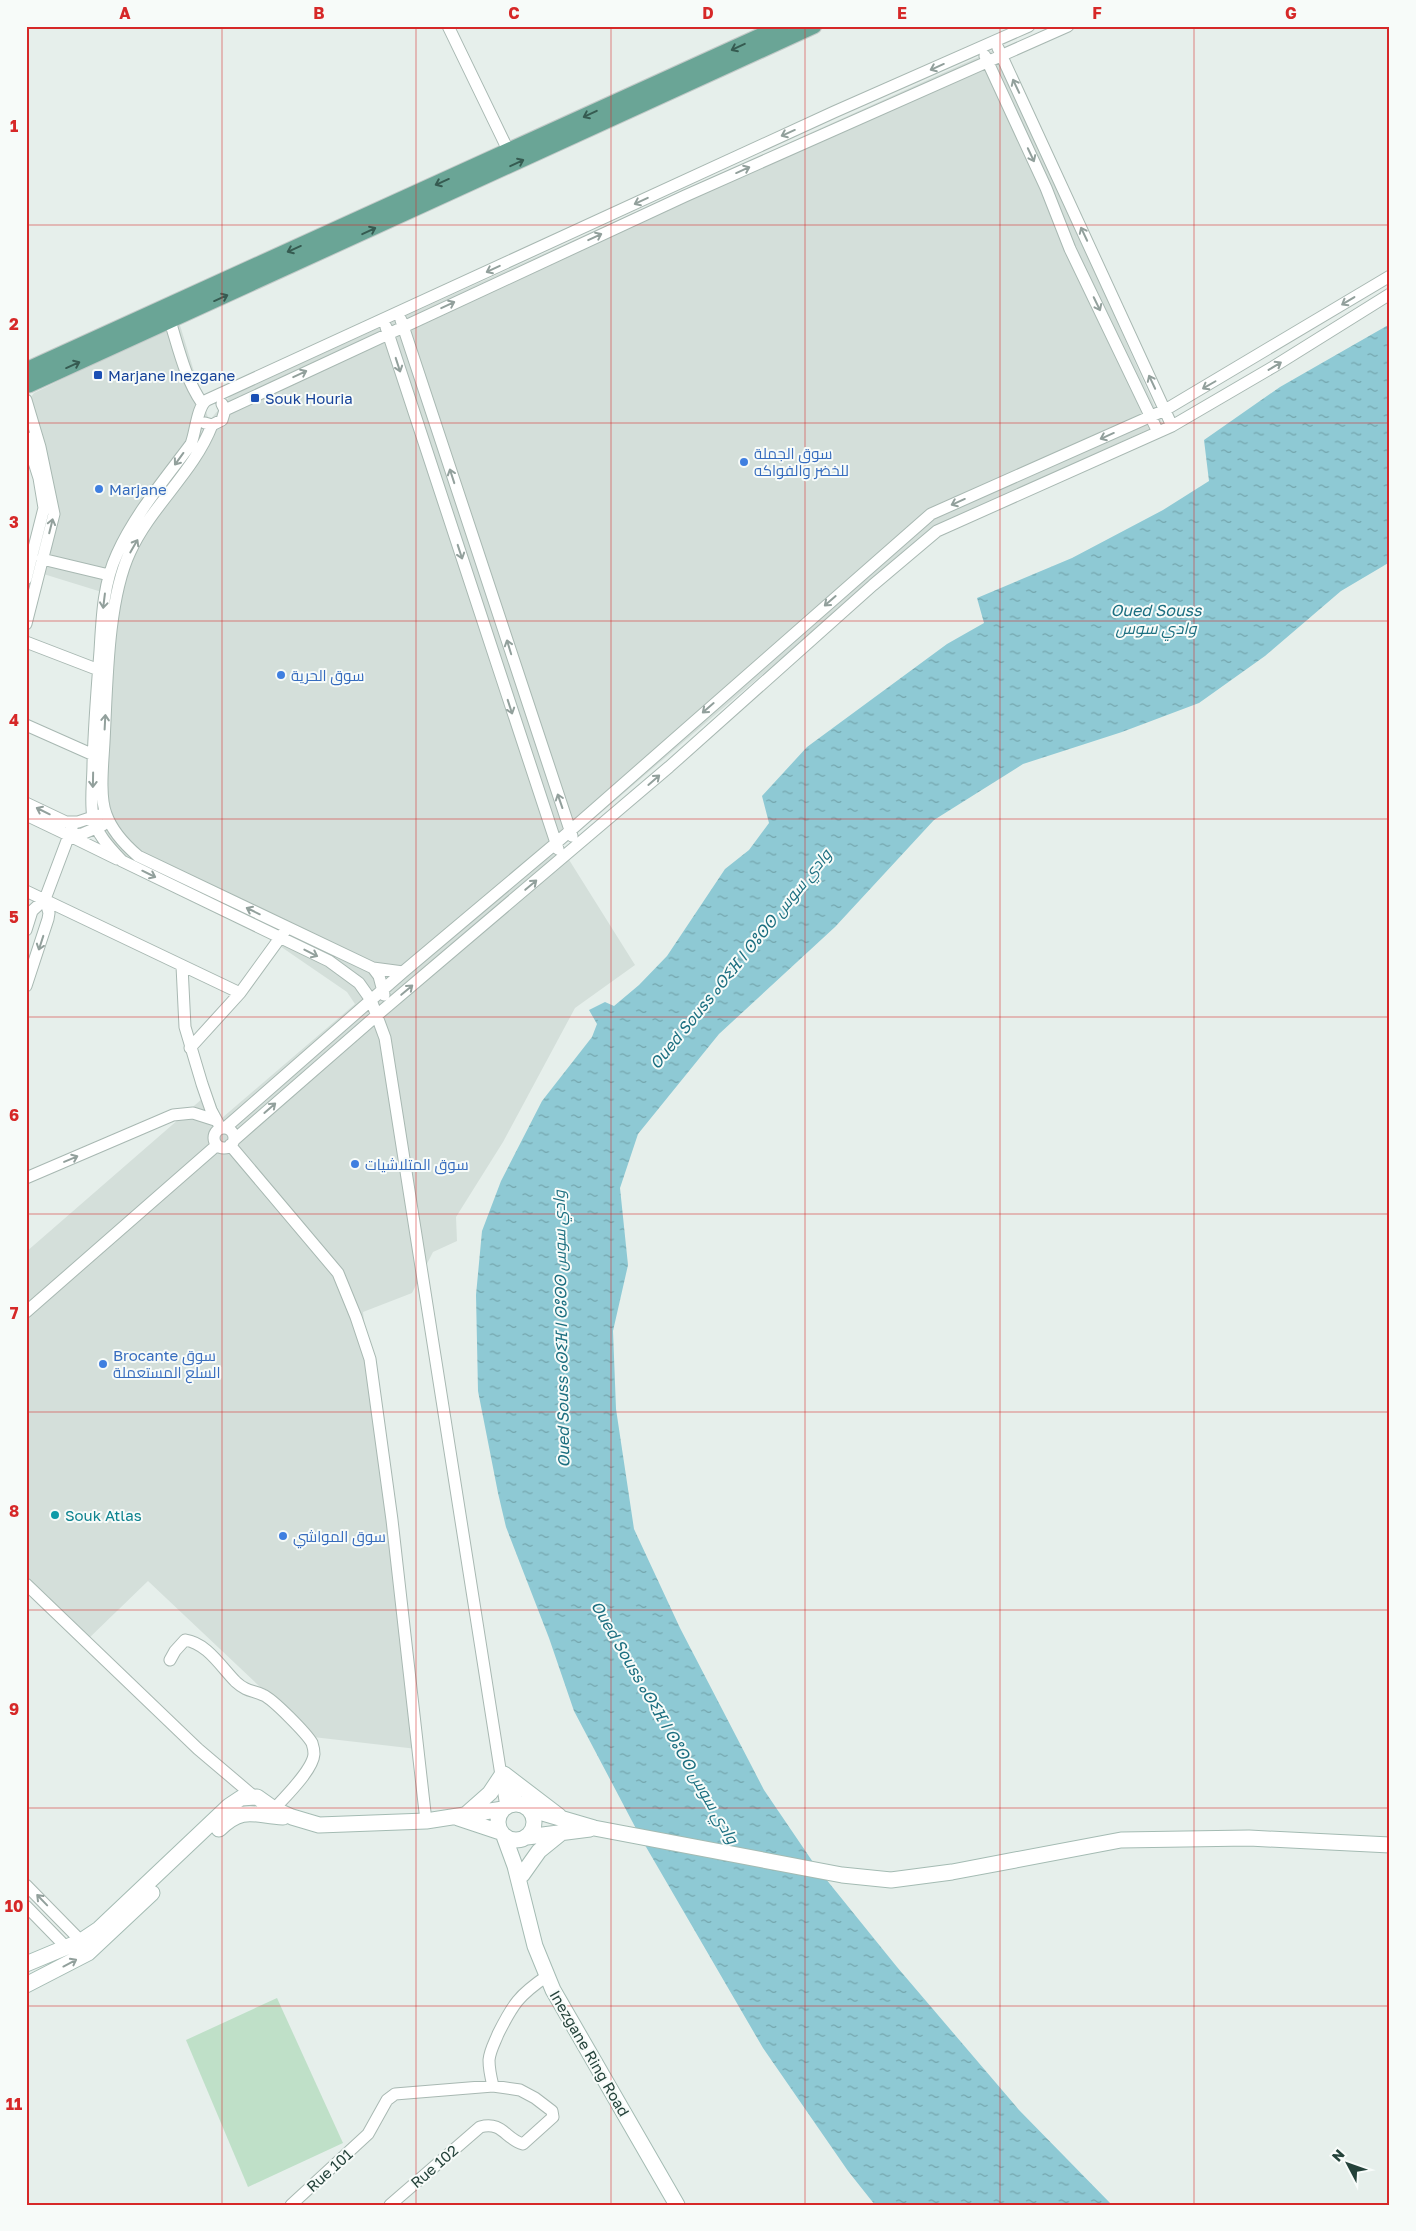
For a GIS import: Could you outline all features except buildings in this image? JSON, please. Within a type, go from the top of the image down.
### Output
[{"type":"main road","points":[[27,380],[509,152],[782,26]]},
{"type":"main road","points":[[27,380],[170,321],[814,26]]},
{"type":"street","points":[[448,26],[509,152]]},
{"type":"street","points":[[122,861],[105,842],[95,822],[103,672],[104,604],[109,576],[129,529],[191,444],[196,432],[200,406],[229,388],[816,120],[1029,26]]},
{"type":"street","points":[[199,416],[204,423],[212,425],[222,420],[225,410],[403,326],[685,196],[1068,26]]},
{"type":"street","points":[[994,41],[1172,426]]},
{"type":"street","points":[[981,47],[1046,188],[1070,249],[1158,432]]},
{"type":"street","points":[[217,1145],[215,1135],[220,1125],[555,844],[931,514],[1165,410],[1390,276]]},
{"type":"street","points":[[217,1145],[224,1148],[232,1143],[381,1012],[576,847],[901,560],[937,531],[1172,426],[1273,367],[1390,294]]},
{"type":"street","points":[[398,312],[576,847]]},
{"type":"street","points":[[383,318],[555,844],[563,858]]},
{"type":"street","points":[[170,321],[192,388],[207,401],[219,401],[225,410]]},
{"type":"street","points":[[26,400],[40,447],[54,508],[26,624]]},
{"type":"street","points":[[103,672],[118,589],[130,550],[206,442],[212,425]]},
{"type":"street","points":[[26,437],[39,478],[44,508],[26,579]]},
{"type":"street","points":[[449,518],[462,506]]},
{"type":"street","points":[[449,518],[466,518]]},
{"type":"street","points":[[42,559],[109,576]]},
{"type":"street","points":[[26,642],[103,672]]},
{"type":"street","points":[[26,725],[98,756]]},
{"type":"street","points":[[98,756],[107,818],[125,846],[138,856],[284,932],[329,961],[360,983],[381,1012]]},
{"type":"street","points":[[26,803],[60,820],[95,822],[107,818]]},
{"type":"street","points":[[26,815],[122,861],[284,932],[373,968],[403,972]]},
{"type":"street","points":[[26,930],[32,911],[45,899],[74,822]]},
{"type":"street","points":[[70,836],[82,834],[95,822]]},
{"type":"street","points":[[26,891],[240,993]]},
{"type":"street","points":[[26,986],[48,919],[49,913],[45,899]]},
{"type":"street","points":[[190,1048],[240,993],[284,932]]},
{"type":"street","points":[[182,966],[185,1027],[190,1048],[220,1125]]},
{"type":"street","points":[[373,968],[384,988],[381,1012],[385,1038],[502,1773],[514,1807]]},
{"type":"street","points":[[26,1178],[173,1115],[193,1113],[232,1132],[232,1143],[338,1273],[356,1317],[370,1359],[392,1520],[426,1821]]},
{"type":"street","points":[[26,1312],[217,1145]]},
{"type":"street","points":[[26,1584],[198,1749],[242,1799],[269,1813],[319,1825],[426,1821],[514,1807],[562,1827]]},
{"type":"street","points":[[170,1660],[185,1640],[195,1641],[249,1692],[263,1695],[282,1710],[312,1743],[314,1754],[309,1768],[269,1813]]},
{"type":"street","points":[[460,1817],[483,1800],[502,1773]]},
{"type":"street","points":[[502,1773],[546,1804],[562,1827]]},
{"type":"street","points":[[26,1964],[67,1948],[99,1929],[229,1806],[242,1799],[257,1797],[269,1813]]},
{"type":"street","points":[[26,1985],[88,1953],[109,1935],[229,1819],[242,1799]]},
{"type":"street","points":[[502,1834],[498,1822],[514,1807]]},
{"type":"street","name":"Inezgane Ring Road","points":[[514,1807],[532,1813],[534,1823],[525,1838],[522,1894]]},
{"type":"street","points":[[460,1817],[513,1840],[562,1827],[594,1828],[842,1876],[891,1880],[1121,1840],[1249,1838],[1390,1845]]},
{"type":"street","points":[[522,1875],[539,1851],[562,1827]]},
{"type":"street","name":"Inezgane Ring Road","points":[[502,1834],[515,1866],[534,1946],[547,1976],[677,2205]]},
{"type":"street","points":[[26,1885],[81,1941]]},
{"type":"street","points":[[26,1906],[67,1948]]},
{"type":"street","points":[[493,2086],[489,2060],[492,2048],[506,2018],[513,2004],[527,1990],[547,1976]]},
{"type":"street","name":"Rue 102","points":[[390,2205],[480,2127],[495,2126],[522,2144],[552,2117],[552,2111],[535,2098],[520,2090],[493,2086]]},
{"type":"street","name":"Rue 101","points":[[291,2205],[368,2134],[387,2100],[395,2094],[493,2086]]},
{"type":"shaded area","points":[[996,49],[1162,423],[933,528],[561,847],[635,965],[575,1008],[503,1142],[456,1217],[457,1241],[433,1252],[412,1293],[363,1312],[417,1749],[313,1737],[148,1581],[87,1640],[26,1581],[26,1252],[210,1092],[222,1118],[355,1004],[347,992],[245,922],[126,859],[96,826],[105,593],[37,572],[52,511],[31,397],[34,393],[179,322],[209,421],[231,395]]},
{"type":"green space","points":[[277,1998],[343,2143],[248,2187],[186,2040]]},
{"type":"water","name":"Oued Souss وادي سوس","points":[[1390,324],[1390,562],[1341,591],[1265,656],[1199,703],[1122,732],[1023,764],[934,820],[835,927],[719,1034],[638,1134],[620,1188],[628,1265],[613,1331],[616,1409],[634,1529],[680,1628],[764,1790],[817,1868],[897,1967],[1019,2110],[1112,2205],[875,2205],[848,2171],[763,2048],[642,1840],[574,1711],[549,1638],[506,1527],[478,1391],[476,1295],[482,1231],[501,1181],[542,1101],[592,1037],[597,1024],[589,1010],[605,1002],[614,1006],[639,985],[667,956],[725,869],[749,850],[769,823],[762,796],[807,747],[947,644],[984,623],[977,598],[1072,558],[1163,510],[1209,481],[1204,440],[1280,387]]},
{"type":"place","name":"Marjane Inezgane","points":[[98,375]]},
{"type":"place","name":"Souk Houria","points":[[255,398]]},
{"type":"place","name":"سوق الجملة للخضر والفواكه","points":[[744,462]]},
{"type":"place","name":"Marjane","points":[[99,489]]},
{"type":"place","name":"سوق الحرية","points":[[281,675]]},
{"type":"place","name":"سوق المتلاشيات","points":[[355,1164]]},
{"type":"place","name":"Brocante سوق السلع المستعملة","points":[[103,1364]]},
{"type":"place","name":"Souk Atlas","points":[[55,1515]]},
{"type":"place","name":"سوق المواشي","points":[[283,1536]]},
{"type":"water label","name":"Oued Souss ⴰⵙⵉⴼ ⵏ ⵙⵓⵙⵙ وادي سوس","points":[[740,959]]},
{"type":"water label","name":"Oued Souss ⴰⵙⵉⴼ ⵏ ⵙⵓⵙⵙ وادي سوس","points":[[561,1329]]},
{"type":"water label","name":"Oued Souss ⴰⵙⵉⴼ ⵏ ⵙⵓⵙⵙ وادي سوس","points":[[665,1722]]}]
